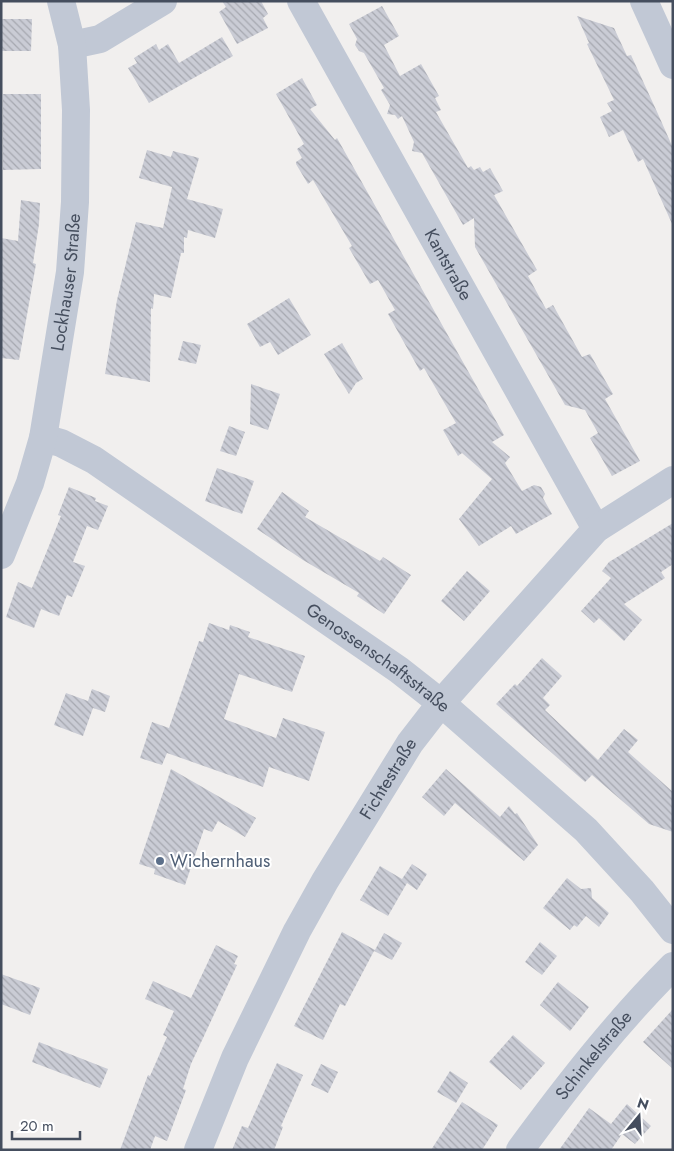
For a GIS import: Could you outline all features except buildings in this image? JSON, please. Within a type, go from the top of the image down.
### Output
[{"type":"street","name":"Lockhauser Straße","points":[[1,555],[30,483],[43,438],[63,320],[74,236],[76,110],[72,44],[61,1]]},
{"type":"street","points":[[72,44],[100,39],[163,1]]},
{"type":"street","name":"Kantstraße","points":[[301,1],[596,529]]},
{"type":"street","points":[[644,1],[673,65]]},
{"type":"street","name":"Genossenschaftsstraße","points":[[43,438],[79,451],[110,470],[399,670],[441,703],[586,830],[642,891],[673,930]]},
{"type":"street","name":"Fichtestraße","points":[[198,1150],[235,1058],[297,931],[325,881],[410,743],[441,703],[596,529],[673,480]]},
{"type":"street","name":"Schinkelstraße","points":[[520,1150],[571,1080],[642,997],[673,966]]},
{"type":"place","name":"Wichernhaus","points":[[160,861]]}]
